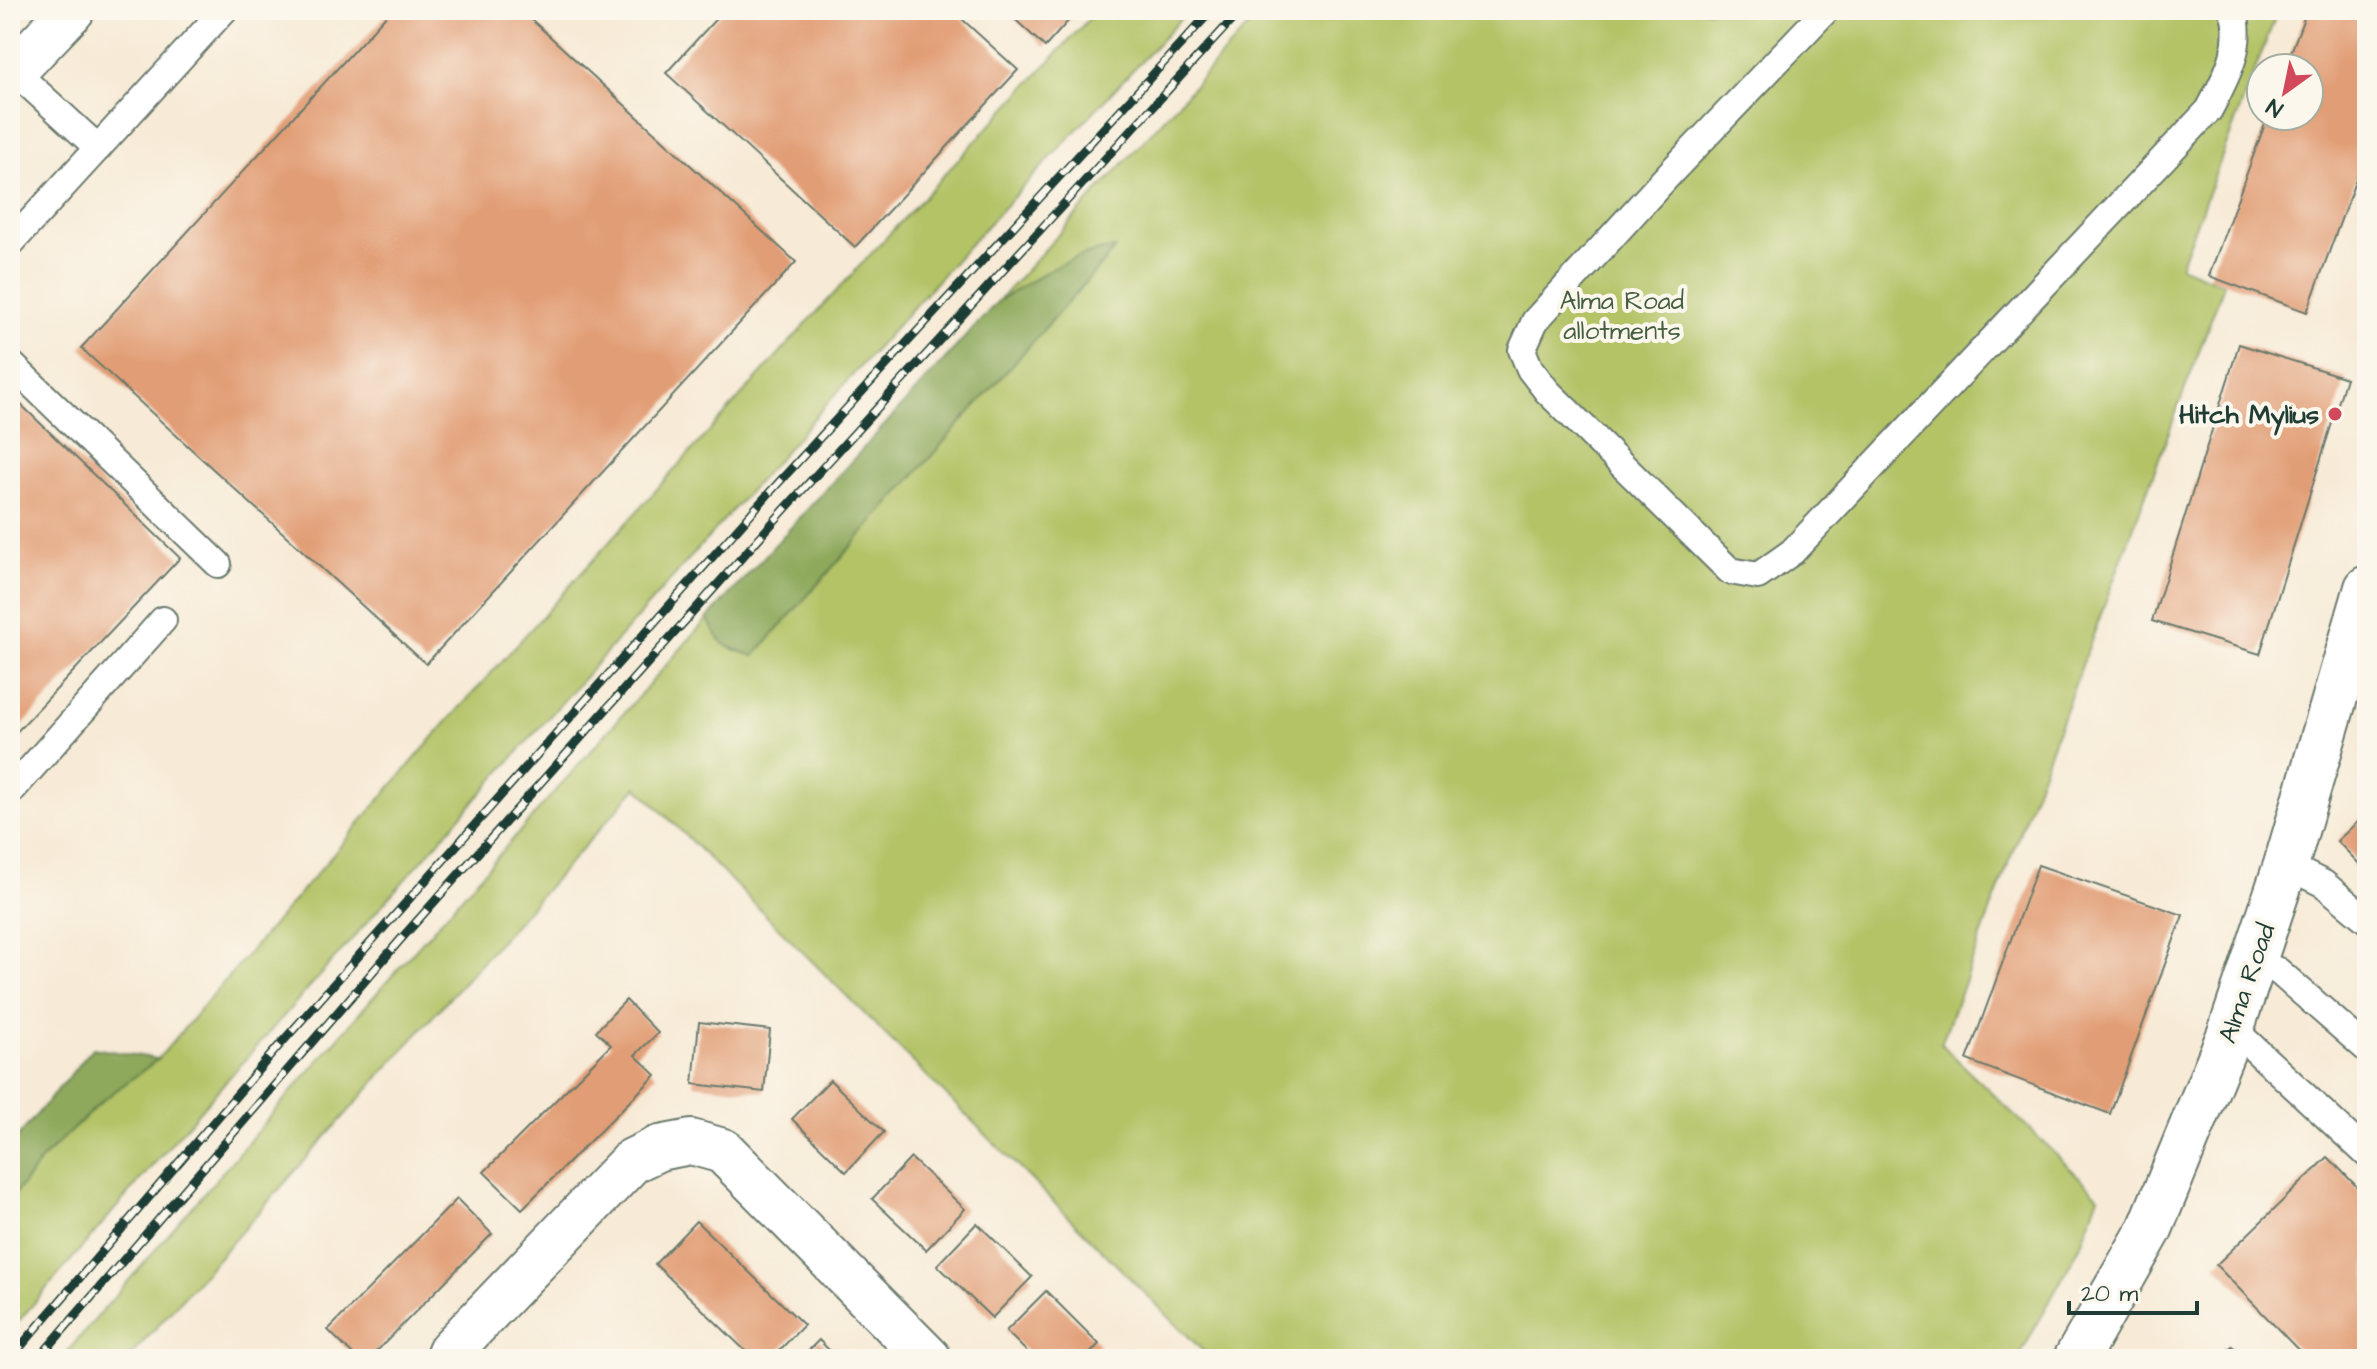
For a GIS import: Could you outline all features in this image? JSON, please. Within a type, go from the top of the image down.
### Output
[{"type":"street","points":[[12,73],[72,10]]},
{"type":"street","name":"Alma Road","points":[[2076,1359],[2150,1229],[2230,1033],[2286,865],[2367,588]]},
{"type":"street","points":[[447,1359],[450,1351],[632,1161],[659,1148],[691,1142],[723,1151],[929,1359]]},
{"type":"lane","points":[[10,244],[224,10]]},
{"type":"lane","points":[[1826,10],[1672,171],[1535,321],[1522,350],[1530,369],[1547,391],[1730,571],[1758,576],[1792,552],[2209,110],[2236,48],[2237,22],[2233,10]]},
{"type":"lane","points":[[12,73],[98,148]]},
{"type":"lane","points":[[10,363],[218,564]]},
{"type":"lane","points":[[10,792],[163,620]]},
{"type":"lane","points":[[2286,865],[2324,884],[2367,920]]},
{"type":"lane","points":[[2254,962],[2278,971],[2367,1049]]},
{"type":"lane","points":[[2230,1033],[2246,1041],[2367,1154]]},
{"type":"green space","points":[[1097,10],[1189,10],[978,235],[824,407],[203,1107],[10,1331],[10,1200],[44,1157],[103,1100],[158,1059],[437,733],[806,324]]},
{"type":"green space","name":"Alma Road allotments","points":[[1263,10],[2278,10],[2262,52],[2245,52],[2245,96],[2180,266],[2224,284],[1941,1044],[2099,1196],[2080,1246],[2018,1359],[1211,1359],[637,787],[128,1359],[61,1359],[376,994],[708,618],[720,640],[754,655],[1114,250],[1049,270],[998,301]]},
{"type":"green space","points":[[1115,249],[754,656],[720,640],[708,618],[998,301],[1069,261]]},
{"type":"green space","points":[[93,1048],[158,1059],[103,1100],[44,1157],[10,1200],[10,1146]]},
{"type":"building","points":[[391,10],[521,10],[796,262],[426,664],[81,348]]},
{"type":"building","points":[[724,10],[952,10],[1018,70],[855,247],[666,73]]},
{"type":"building","points":[[1005,10],[1078,10],[1045,47]]},
{"type":"building","points":[[2307,10],[2367,10],[2367,149],[2307,312],[2209,276],[2262,132],[2325,132],[2325,52],[2291,52]]},
{"type":"building","points":[[2239,344],[2346,378],[2260,654],[2152,621]]},
{"type":"building","points":[[10,394],[180,558],[10,739]]},
{"type":"building","points":[[2367,813],[2367,872],[2337,841]]},
{"type":"building","points":[[2038,865],[2183,915],[2110,1114],[1967,1060]]},
{"type":"building","points":[[626,1000],[658,1033],[635,1055],[656,1075],[522,1209],[484,1172],[611,1045],[596,1031]]},
{"type":"building","points":[[699,1022],[770,1030],[764,1092],[693,1084]]},
{"type":"building","points":[[830,1080],[884,1132],[846,1172],[792,1119]]},
{"type":"building","points":[[2328,1157],[2367,1197],[2367,1359],[2307,1359],[2216,1265]]},
{"type":"building","points":[[911,1158],[965,1209],[926,1250],[872,1199]]},
{"type":"building","points":[[457,1199],[492,1234],[369,1359],[357,1359],[328,1330]]},
{"type":"building","points":[[696,1221],[804,1325],[771,1359],[754,1359],[655,1264]]},
{"type":"building","points":[[977,1223],[1032,1277],[992,1318],[937,1265]]},
{"type":"building","points":[[1046,1291],[1099,1344],[1085,1359],[1034,1359],[1006,1331]]},
{"type":"building","points":[[819,1340],[838,1359],[800,1359]]},
{"type":"building","points":[[2232,1346],[2245,1359],[2219,1359]]},
{"type":"railway","points":[[10,1359],[277,1048],[770,492],[1212,10]]},
{"type":"railway","points":[[38,1359],[401,939],[785,509],[1241,10]]},
{"type":"place","name":"Hitch Mylius","points":[[2335,414]]}]
